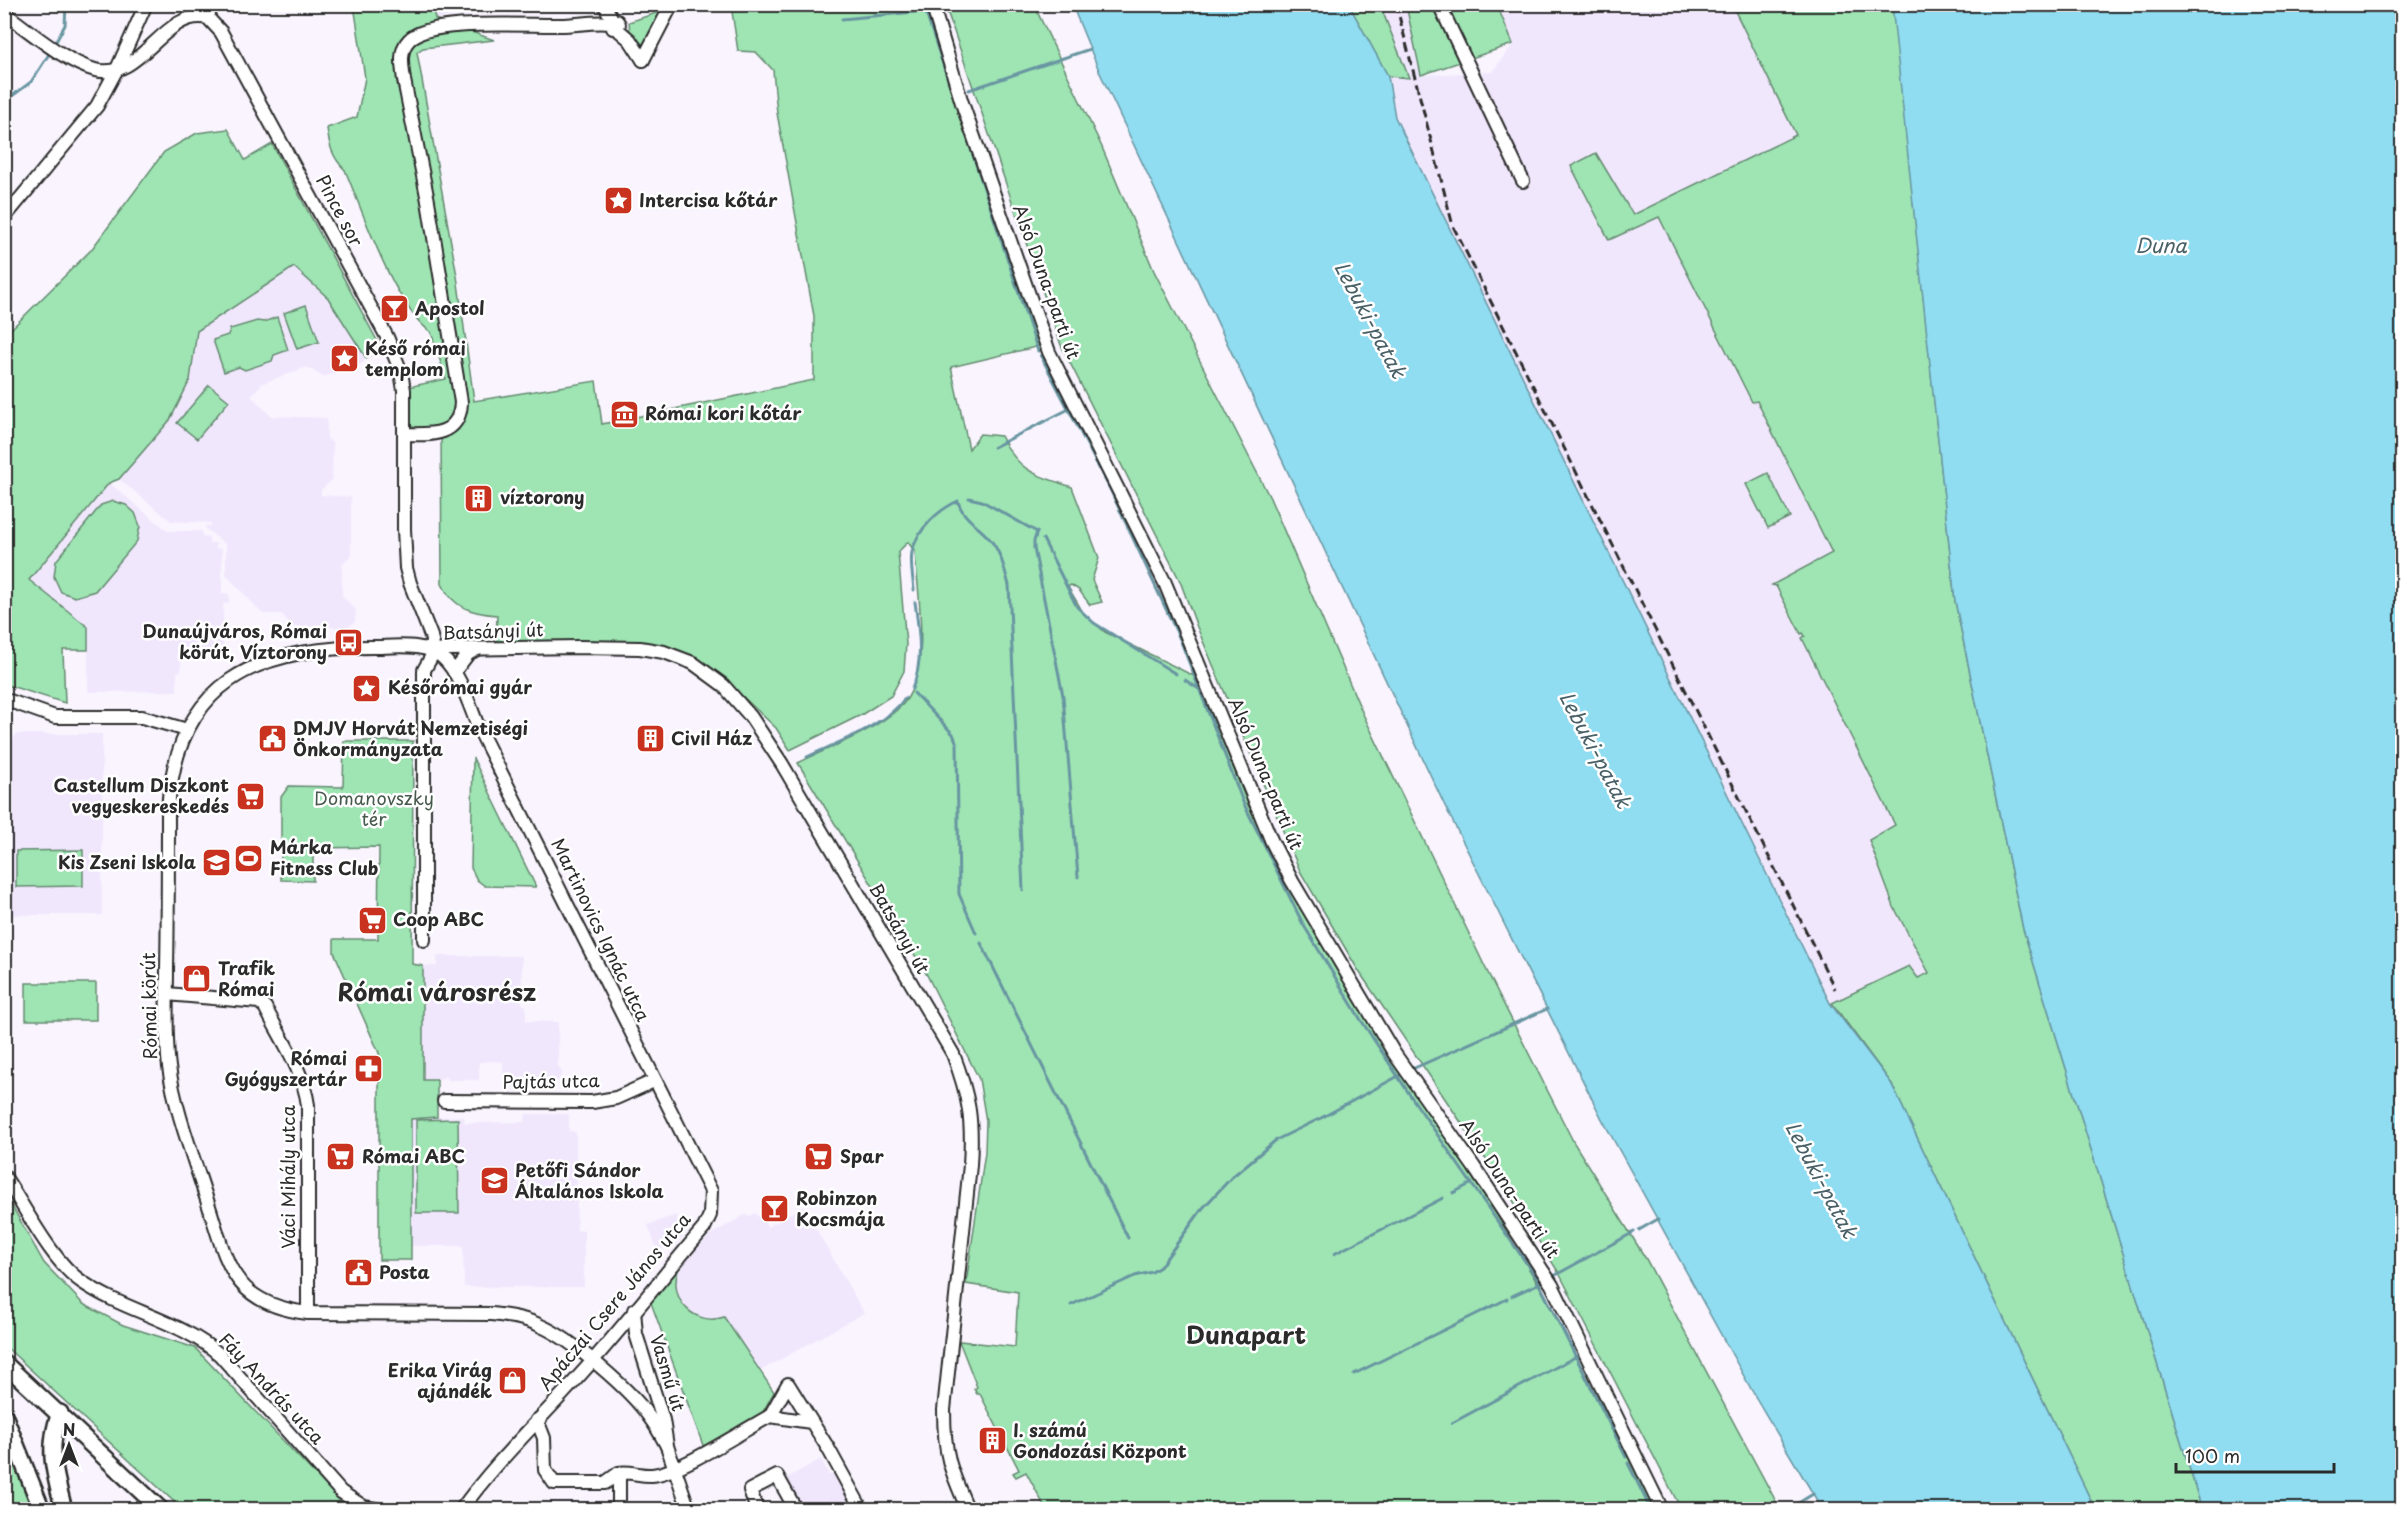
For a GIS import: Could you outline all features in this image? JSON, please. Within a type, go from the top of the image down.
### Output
[{"type":"street","points":[[4,218],[97,106],[117,69],[146,4]]},
{"type":"street","points":[[4,13],[82,65],[97,71],[117,69],[143,54],[178,23],[190,17],[208,18],[211,4]]},
{"type":"street","points":[[604,4],[614,24],[630,40],[643,60],[672,4]]},
{"type":"street","name":"Alsó Duna-parti út","points":[[932,4],[962,103],[1049,351],[1165,583],[1272,842],[1352,984],[1407,1072],[1474,1167],[1552,1285],[1662,1509]]},
{"type":"street","points":[[1439,4],[1523,181]]},
{"type":"street","name":"Pince sor","points":[[208,18],[216,25],[230,47],[392,347],[403,381],[405,434]]},
{"type":"street","points":[[405,434],[429,435],[448,429],[454,425],[460,414],[461,402],[428,201],[404,80],[402,61],[404,47],[420,32],[433,29],[591,22],[614,24]]},
{"type":"street","name":"Martinovics Ignác utca","points":[[405,434],[406,568],[431,636],[434,652],[443,658],[454,672],[480,731],[711,1191],[711,1204]]},
{"type":"street","name":"Római körút","points":[[434,652],[406,648],[334,647],[281,656],[251,667],[233,679],[217,692],[187,730],[175,756],[170,782],[167,994],[170,1071],[187,1138],[229,1265],[235,1277],[254,1296],[278,1308],[308,1313],[510,1316],[539,1324],[554,1332],[592,1362]]},
{"type":"street","name":"Batsányi út","points":[[434,652],[449,649],[579,647],[648,649],[664,652],[693,663],[723,685],[752,717],[782,764],[952,1054],[970,1107],[972,1134],[944,1410],[945,1448],[953,1476],[968,1509]]},
{"type":"street","points":[[454,672],[468,654],[477,649]]},
{"type":"street","points":[[424,940],[423,669],[434,652]]},
{"type":"street","points":[[4,699],[55,717],[142,717],[187,730]]},
{"type":"street","name":"Váci Mihály utca","points":[[167,994],[259,1002],[265,1007],[288,1053],[301,1073],[309,1105],[308,1313]]},
{"type":"street","name":"Pajtás utca","points":[[444,1101],[592,1102],[616,1098],[654,1081]]},
{"type":"street","name":"Fáy András utca","points":[[4,1176],[57,1257],[69,1271],[96,1291],[149,1314],[208,1345],[220,1355],[341,1492],[364,1507],[381,1509]]},
{"type":"street","name":"Apáczai Csere János utca","points":[[461,1509],[537,1420],[592,1362],[704,1228],[710,1215],[711,1204]]},
{"type":"street","name":"Vasmű út","points":[[634,1310],[636,1334],[663,1420],[667,1446],[689,1509]]},
{"type":"street","name":"Vasmű út","points":[[592,1362],[628,1393],[650,1417],[667,1446]]},
{"type":"street","points":[[4,1363],[161,1509]]},
{"type":"street","points":[[537,1420],[544,1438],[545,1470],[554,1483],[605,1483],[619,1473],[630,1471],[651,1475],[674,1468],[770,1416],[788,1384],[862,1509]]},
{"type":"street","points":[[60,1413],[51,1442],[52,1463],[64,1509]]},
{"type":"street","points":[[4,1415],[42,1509]]},
{"type":"street","points":[[770,1416],[811,1422]]},
{"type":"street","points":[[619,1473],[619,1509]]},
{"type":"street","points":[[757,1509],[750,1490],[777,1476],[796,1509]]},
{"type":"shaded area","points":[[432,5],[455,5],[457,15],[435,19]]},
{"type":"shaded area","points":[[1380,5],[1406,5],[1422,75],[1492,72],[1513,44],[1497,5],[1732,5],[1796,135],[1632,215],[1596,154],[1608,240],[1659,217],[1752,401],[1757,401],[1833,553],[1773,584],[1800,634],[1803,633],[1805,636],[1803,638],[1895,825],[1870,840],[1894,907],[1929,973],[1918,978],[1909,966],[1831,1004],[1395,117],[1388,76],[1409,77]]},
{"type":"shaded area","points":[[294,267],[328,298],[366,358],[363,363],[323,377],[307,367],[263,383],[251,396],[271,416],[327,418],[327,438],[333,444],[332,480],[321,490],[321,495],[351,497],[351,555],[342,564],[342,596],[356,610],[355,622],[348,627],[292,627],[282,614],[263,614],[226,575],[226,545],[205,528],[205,526],[211,526],[211,523],[171,521],[119,479],[170,420],[190,380],[197,331]]},
{"type":"shaded area","points":[[109,483],[168,531],[202,531],[202,536],[209,537],[209,543],[216,543],[216,548],[222,549],[222,593],[229,594],[229,603],[223,604],[223,656],[183,657],[181,671],[177,671],[177,691],[88,692],[88,627],[29,581]]},
{"type":"shaded area","points":[[17,734],[102,734],[102,915],[5,915],[5,748]]},
{"type":"shaded area","points":[[437,956],[522,956],[522,1004],[526,1006],[526,1021],[558,1022],[558,1066],[562,1072],[559,1080],[551,1083],[545,1080],[503,1080],[503,1062],[493,1061],[479,1062],[479,1080],[448,1080],[447,1077],[441,1080],[423,1080],[423,966],[437,966]]},
{"type":"shaded area","name":"Petőfi Sándor Általános Iskola","points":[[526,1114],[569,1114],[569,1131],[576,1132],[577,1230],[584,1231],[584,1287],[464,1287],[463,1246],[411,1246],[411,1118],[464,1116],[465,1123],[525,1122]]},
{"type":"shaded area","points":[[803,1206],[864,1313],[760,1371],[725,1318],[713,1320],[700,1318],[685,1307],[676,1290],[676,1277],[682,1266],[710,1235],[745,1215],[750,1216],[755,1213],[768,1227]]},
{"type":"shaded area","points":[[676,1215],[683,1236],[677,1243],[657,1250],[648,1225]]},
{"type":"shaded area","points":[[821,1459],[829,1475],[834,1475],[853,1509],[801,1509],[783,1480]]},
{"type":"green space","points":[[828,4],[829,7],[928,9],[1040,346],[951,367],[969,449],[980,434],[1001,436],[1022,465],[1038,475],[1072,487],[1099,558],[1092,580],[1102,602],[1090,605],[1079,590],[1071,585],[1068,587],[1084,614],[1105,632],[1198,678],[1248,805],[1334,965],[1396,1062],[1465,1162],[1541,1289],[1655,1509],[1046,1509],[1026,1472],[1016,1477],[1013,1473],[1019,1470],[980,1394],[977,1394],[974,1389],[977,1387],[959,1341],[1015,1347],[1018,1292],[966,1284],[985,1152],[986,1121],[979,1079],[927,975],[798,763],[889,717],[910,694],[920,657],[921,635],[915,552],[908,542],[898,552],[906,644],[904,671],[891,696],[861,715],[790,750],[776,728],[717,672],[671,649],[619,641],[496,641],[497,615],[464,608],[446,592],[442,584],[441,431],[408,430],[408,387],[446,379],[431,332],[418,320],[405,302],[381,258],[345,170],[332,150],[327,128],[357,117],[365,78],[354,5],[432,5],[435,19],[494,40],[423,48],[417,52],[457,276],[474,401],[596,381],[602,424],[814,380],[814,316],[777,113],[773,70],[756,52],[738,51],[731,5]]},
{"type":"green space","points":[[945,5],[1034,5],[1101,145],[1154,271],[1270,498],[1363,714],[1487,971],[1574,1143],[1646,1259],[1780,1509],[1681,1509],[1559,1273],[1502,1183],[1358,970],[1300,871],[1197,627],[1180,581],[1061,345]]},
{"type":"green space","points":[[1349,5],[1380,5],[1409,78],[1388,76]]},
{"type":"green space","points":[[1406,5],[1497,5],[1513,44],[1421,75]]},
{"type":"green space","points":[[1732,5],[1892,5],[1893,7],[1955,601],[2023,929],[2202,1509],[2095,1509],[1891,1083],[1832,1003],[1909,966],[1918,978],[1929,973],[1894,907],[1869,840],[1895,825],[1802,638],[1805,636],[1801,634],[1776,586],[1772,585],[1832,553],[1757,401],[1752,402],[1659,217],[1609,240],[1571,166],[1596,153],[1633,215],[1796,135]]},
{"type":"green space","points":[[668,9],[645,46],[630,33],[629,22]]},
{"type":"green space","points":[[228,129],[245,160],[272,144],[381,348],[366,358],[328,298],[294,267],[197,331],[190,380],[170,420],[119,479],[109,483],[29,580],[88,627],[88,650],[63,650],[65,703],[4,684],[5,335],[91,250],[164,152],[197,133]]},
{"type":"green space","points":[[306,305],[319,342],[297,349],[284,313]]},
{"type":"green space","points":[[277,317],[288,350],[274,355],[272,361],[245,370],[239,367],[224,372],[213,340],[228,335],[230,329]]},
{"type":"green space","points":[[209,385],[229,401],[197,439],[177,423]]},
{"type":"green space","points":[[1768,473],[1790,517],[1768,528],[1746,484]]},
{"type":"green space","points":[[113,501],[126,505],[135,513],[140,526],[137,541],[95,591],[75,597],[61,592],[54,577],[56,561],[101,505]]},
{"type":"green space","name":"Domanovszky tér","points":[[344,741],[413,741],[412,964],[423,966],[423,1080],[437,1080],[437,1117],[411,1119],[411,1260],[379,1260],[379,1053],[334,952],[334,939],[378,939],[379,847],[313,848],[313,881],[281,880],[281,797],[289,786],[343,787]]},
{"type":"green space","points":[[473,758],[536,887],[485,886],[477,880],[471,868]]},
{"type":"green space","points":[[83,850],[83,886],[16,887],[16,851]]},
{"type":"green space","points":[[26,983],[96,983],[96,1020],[26,1020]]},
{"type":"green space","points":[[458,1119],[459,1213],[416,1213],[416,1120]]},
{"type":"green space","points":[[4,1192],[44,1263],[83,1304],[123,1325],[195,1348],[348,1509],[182,1509],[5,1346]]},
{"type":"green space","points":[[676,1269],[678,1271],[677,1292],[687,1309],[704,1318],[724,1317],[774,1392],[761,1415],[704,1448],[650,1300]]},
{"type":"green space","points":[[4,1439],[7,1442],[33,1509],[5,1509]]},
{"type":"water","name":"Lebuki-patak","points":[[1072,5],[1349,5],[1388,76],[1395,117],[1830,1003],[1891,1083],[2095,1509],[1822,1509],[1756,1398],[1602,1119],[1444,804],[1100,73]]},
{"type":"water","name":"Duna","points":[[1892,5],[2402,5],[2402,1509],[2202,1509],[2023,929],[1955,601]]},
{"type":"waterway","points":[[54,45],[65,25],[66,4]]},
{"type":"waterway","points":[[923,4],[1038,351]]},
{"type":"waterway","points":[[842,19],[925,11]]},
{"type":"waterway","points":[[969,90],[1090,49]]},
{"type":"waterway","points":[[4,102],[31,82],[51,51]]},
{"type":"waterway","points":[[1041,356],[1111,491],[1180,639],[1243,802],[1303,924],[1410,1095],[1536,1277],[1626,1457]]},
{"type":"waterway","points":[[994,447],[1067,410]]},
{"type":"waterway","points":[[969,498],[982,501],[1037,532]]},
{"type":"waterway","points":[[914,590],[911,561],[918,536],[929,522],[958,501],[966,516],[996,548],[1009,585],[1023,890]]},
{"type":"waterway","points":[[1037,532],[1034,548],[1063,696],[1078,877]]},
{"type":"waterway","points":[[1043,539],[1077,607],[1094,623],[1176,674]]},
{"type":"waterway","points":[[912,689],[919,657],[915,602]]},
{"type":"waterway","points":[[1185,680],[1199,689]]},
{"type":"waterway","points":[[914,693],[953,734],[957,744],[959,894],[976,933]]},
{"type":"waterway","points":[[807,757],[874,725],[897,708],[905,698]]},
{"type":"waterway","points":[[981,943],[1128,1238]]},
{"type":"waterway","points":[[1410,1070],[1547,1009]]},
{"type":"waterway","points":[[1071,1305],[1160,1267],[1202,1209],[1232,1177],[1276,1140],[1404,1073]]},
{"type":"waterway","points":[[1453,1193],[1472,1183]]},
{"type":"waterway","points":[[1334,1254],[1443,1198]]},
{"type":"waterway","points":[[1639,1230],[1658,1219]]},
{"type":"waterway","points":[[1552,1277],[1634,1232]]},
{"type":"waterway","points":[[1512,1296],[1542,1282]]},
{"type":"waterway","points":[[1354,1374],[1507,1299]]},
{"type":"waterway","points":[[1452,1423],[1577,1356]]},
{"type":"waterway","points":[[1628,1463],[1651,1510]]},
{"type":"waterway","points":[[1787,1510],[1813,1494]]},
{"type":"waterway","points":[[1639,1510],[1648,1505]]},
{"type":"railway","points":[[1396,4],[1453,226],[1835,989]]},
{"type":"place","name":"Intercisa kőtár","points":[[618,201]]},
{"type":"place","name":"Apostol","points":[[394,309]]},
{"type":"place","name":"Késő római templom","points":[[344,359]]},
{"type":"place","name":"Római kori kőtár","points":[[624,414]]},
{"type":"place","name":"víztorony","points":[[479,498]]},
{"type":"place","name":"Dunaújváros, Római körút, Víztorony","points":[[348,642]]},
{"type":"place","name":"Későrómai gyár","points":[[367,688]]},
{"type":"place","name":"DMJV Horvát Nemzetiségi Önkormányzata","points":[[272,739]]},
{"type":"place","name":"Civil Ház","points":[[650,739]]},
{"type":"place","name":"Castellum Diszkont vegyeskereskedés","points":[[250,796]]},
{"type":"place","name":"Márka Fitness Club","points":[[249,858]]},
{"type":"place","name":"Kis Zseni Iskola","points":[[217,863]]},
{"type":"place","name":"Coop ABC","points":[[372,920]]},
{"type":"place","name":"Trafik Római","points":[[197,979]]},
{"type":"place","name":"Római Gyógyszertár","points":[[368,1069]]},
{"type":"place","name":"Római ABC","points":[[341,1157]]},
{"type":"place","name":"Spar","points":[[819,1157]]},
{"type":"place","name":"Petőfi Sándor Általános Iskola","points":[[494,1181]]},
{"type":"place","name":"Robinzon Kocsmája","points":[[775,1209]]},
{"type":"place","name":"Posta","points":[[358,1273]]},
{"type":"place","name":"Erika Virág ajándék","points":[[513,1381]]},
{"type":"place","name":"I. számú Gondozási Központ","points":[[992,1441]]},
{"type":"district","name":"Római városrész","points":[[437,993]]},
{"type":"district","name":"Dunapart","points":[[1246,1336]]}]
